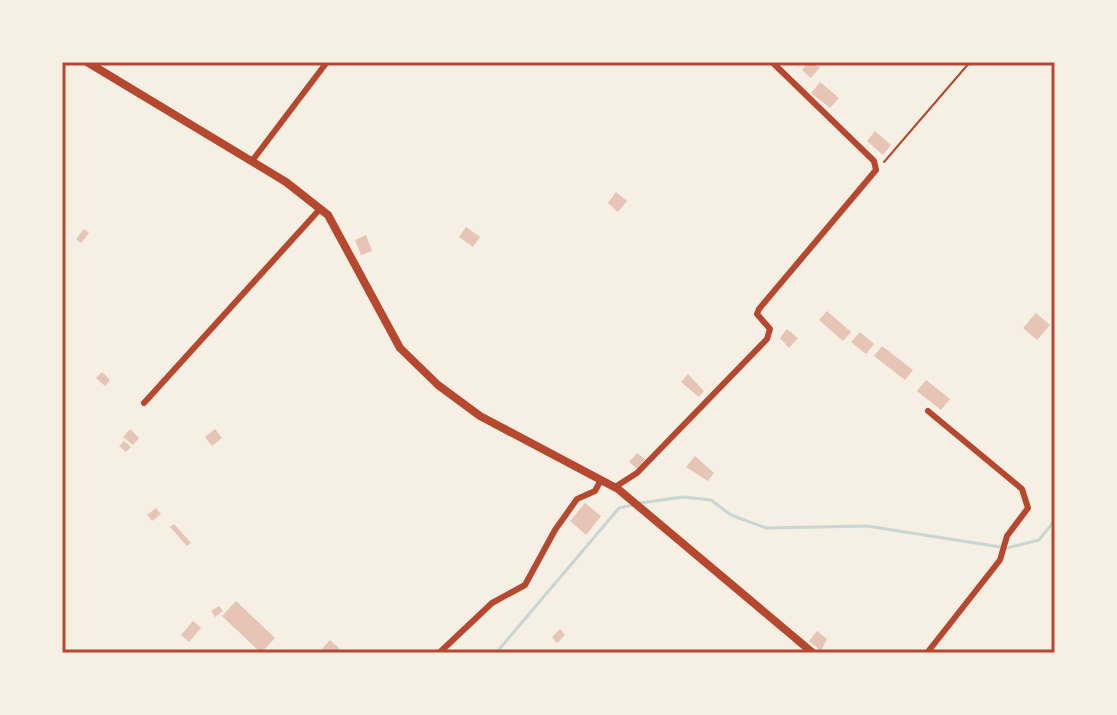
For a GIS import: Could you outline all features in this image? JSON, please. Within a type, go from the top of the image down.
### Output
[{"type":"street","points":[[87,62],[252,161],[328,215],[400,348],[438,385],[480,416],[616,488],[651,514],[813,653]]},
{"type":"street","points":[[252,161],[327,62]]},
{"type":"street","points":[[616,488],[637,473],[767,339],[770,329],[757,314],[759,309],[872,177],[876,167],[859,146],[772,62]]},
{"type":"street","points":[[144,403],[320,209]]},
{"type":"street","points":[[927,653],[1000,560],[1007,536],[1028,508],[1022,489],[928,411]]},
{"type":"street","points":[[439,653],[492,603],[525,585],[555,530],[577,499],[595,491],[601,480]]},
{"type":"path","points":[[876,167],[884,162],[970,62]]},
{"type":"building","points":[[809,62],[820,67],[811,78],[802,70]]},
{"type":"building","points":[[820,82],[839,98],[830,108],[811,93]]},
{"type":"building","points":[[875,131],[891,145],[883,155],[867,141]]},
{"type":"building","points":[[616,192],[627,201],[618,212],[608,203]]},
{"type":"building","points":[[466,227],[480,237],[473,247],[459,237]]},
{"type":"building","points":[[84,229],[89,233],[81,243],[76,239]]},
{"type":"building","points":[[366,235],[372,251],[361,255],[355,240]]},
{"type":"building","points":[[827,311],[851,332],[843,341],[819,320]]},
{"type":"building","points":[[1036,313],[1050,325],[1037,340],[1023,328]]},
{"type":"building","points":[[787,329],[798,338],[789,348],[780,338]]},
{"type":"building","points":[[860,332],[874,344],[866,354],[851,342]]},
{"type":"building","points":[[882,346],[913,370],[905,380],[874,356]]},
{"type":"building","points":[[102,372],[110,380],[105,386],[96,378]]},
{"type":"building","points":[[688,374],[704,391],[699,397],[681,382]]},
{"type":"building","points":[[926,380],[950,399],[941,410],[917,391]]},
{"type":"building","points":[[130,429],[139,438],[133,445],[123,437]]},
{"type":"building","points":[[215,429],[222,438],[212,446],[205,437]]},
{"type":"building","points":[[124,441],[131,447],[126,452],[119,446]]},
{"type":"building","points":[[637,453],[645,459],[638,469],[629,462]]},
{"type":"building","points":[[695,456],[714,473],[708,481],[686,467]]},
{"type":"building","points":[[585,503],[601,516],[586,535],[570,521]]},
{"type":"building","points":[[156,508],[161,514],[152,521],[147,515]]},
{"type":"building","points":[[174,524],[191,543],[187,546],[170,527]]},
{"type":"building","points":[[236,601],[275,638],[261,653],[222,616]]},
{"type":"building","points":[[219,606],[223,611],[215,617],[211,611]]},
{"type":"building","points":[[193,621],[201,628],[189,642],[181,635]]},
{"type":"building","points":[[560,629],[565,635],[557,643],[552,637]]},
{"type":"building","points":[[817,631],[827,639],[821,651],[809,641]]},
{"type":"building","points":[[330,640],[344,653],[320,651]]},
{"type":"waterway","points":[[640,503],[683,497],[711,500],[731,515],[766,528],[867,526],[1007,548],[1039,540],[1055,520]]},
{"type":"waterway","points":[[496,653],[619,508],[633,505]]}]
